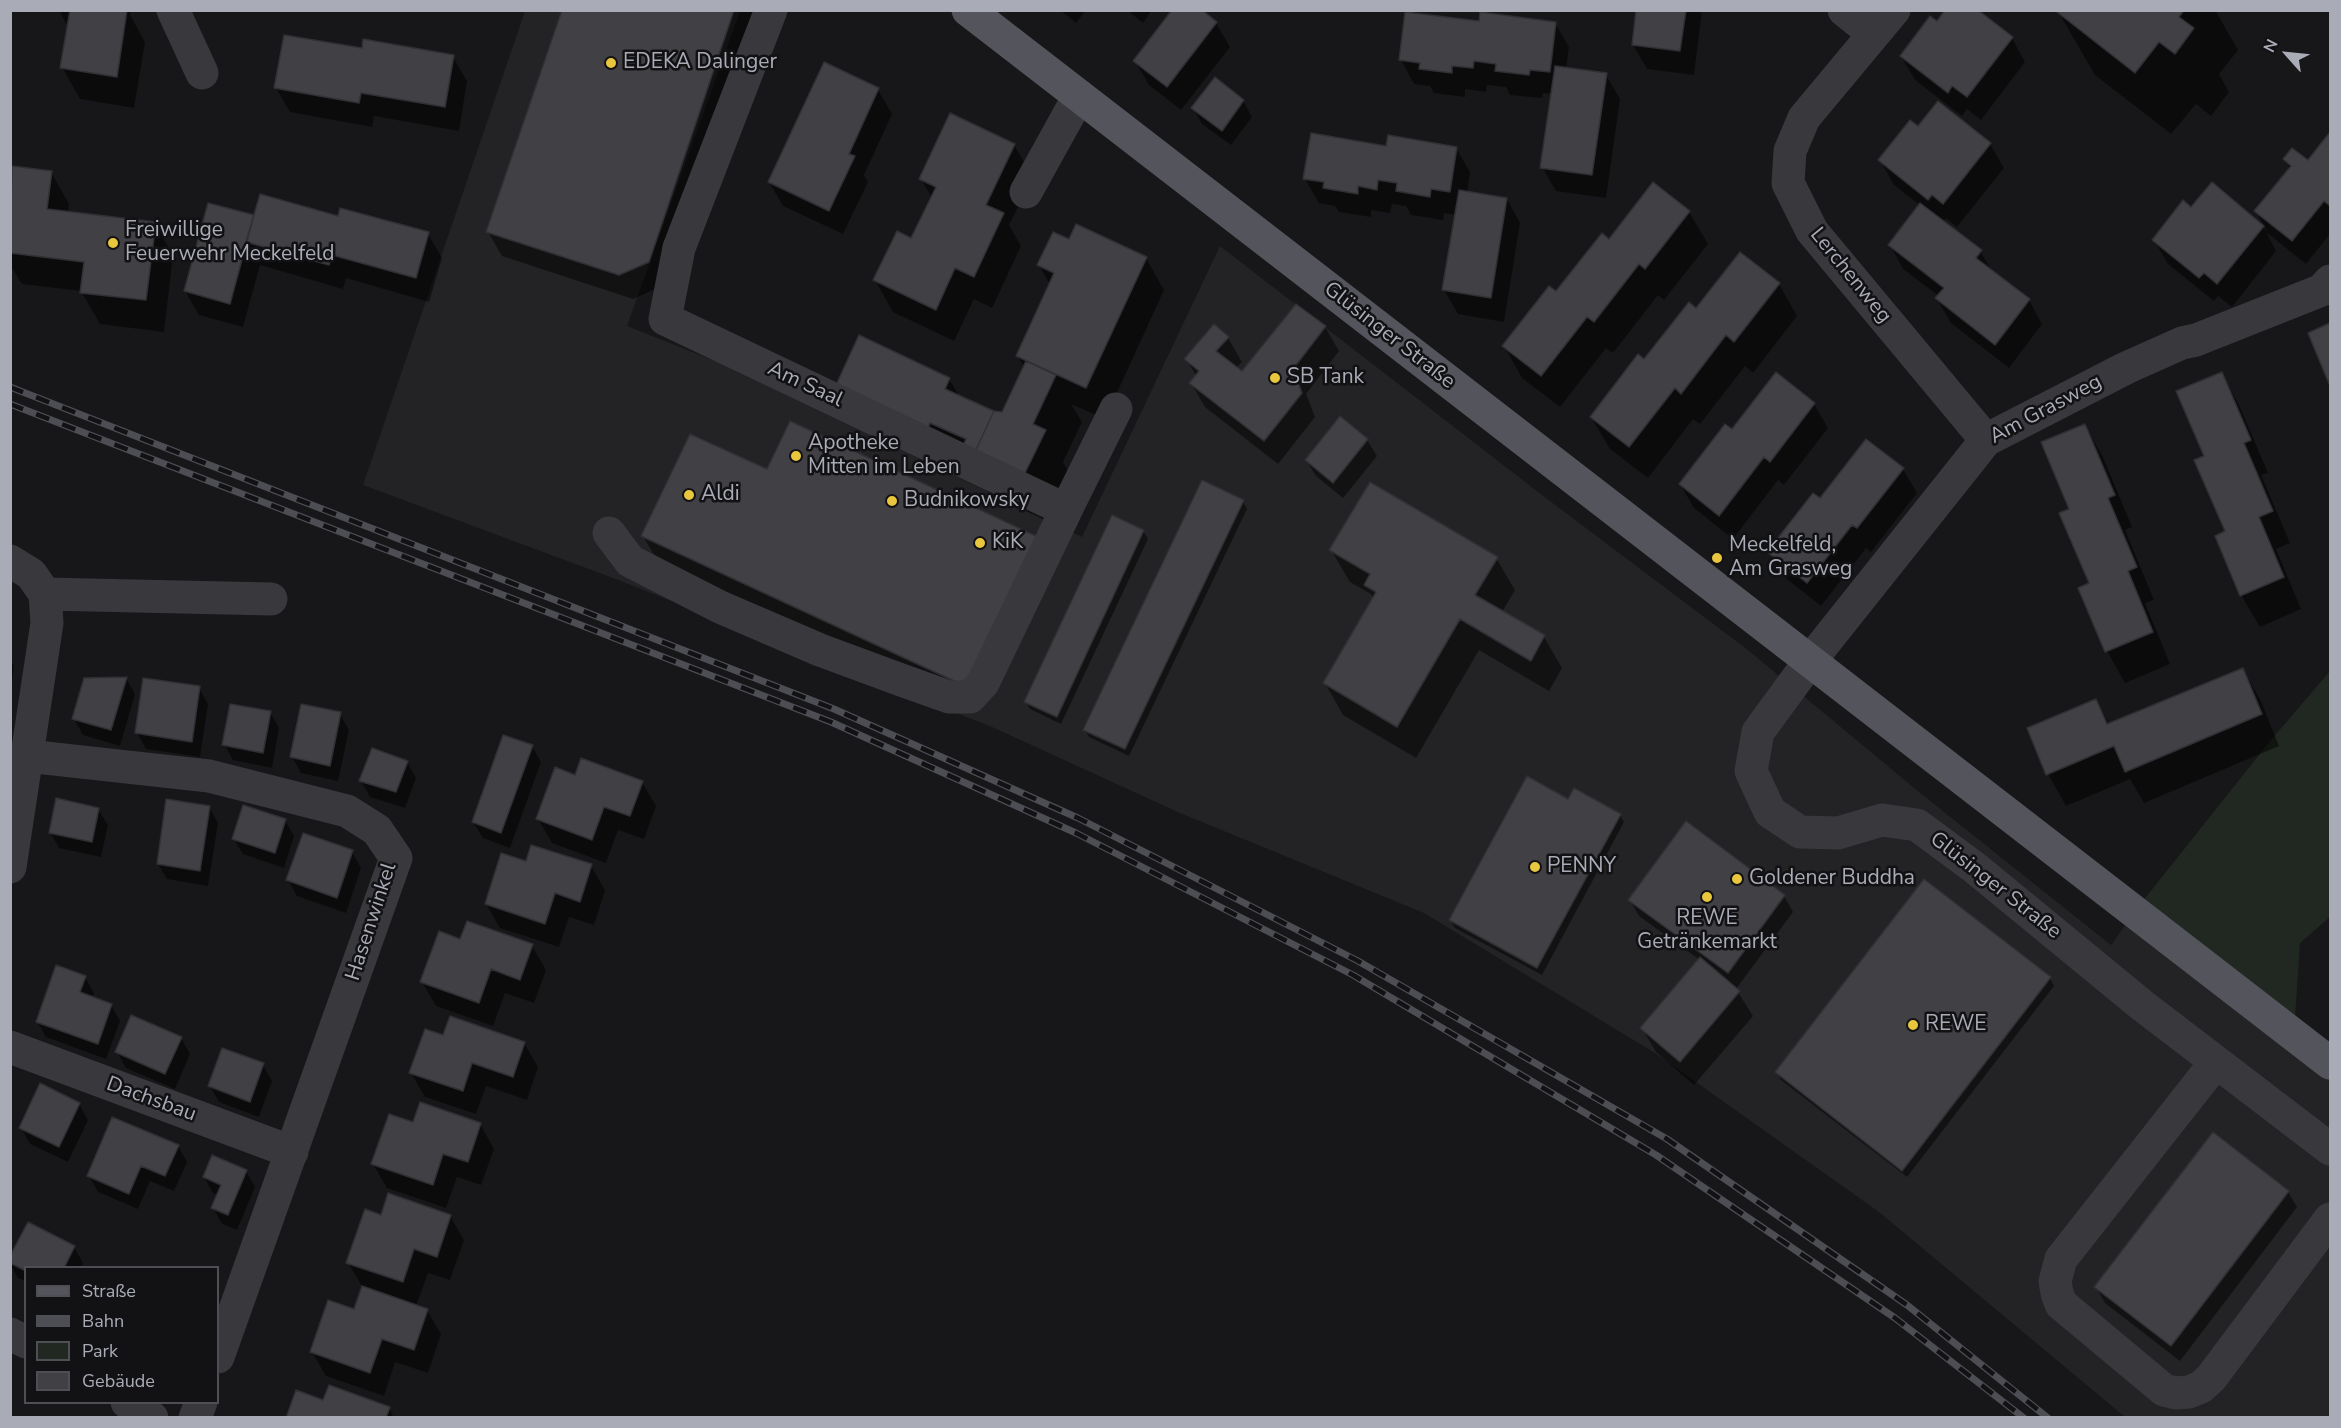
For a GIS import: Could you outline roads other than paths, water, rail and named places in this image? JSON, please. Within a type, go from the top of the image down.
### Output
[{"type":"main road","name":"Glüsinger Straße","points":[[968,10],[2331,1063]]},
{"type":"street","points":[[174,10],[202,73]]},
{"type":"street","name":"Am Saal","points":[[771,10],[679,248],[665,320],[1066,510]]},
{"type":"street","points":[[1844,10],[1884,22]]},
{"type":"street","name":"Lerchenweg","points":[[1884,22],[1804,118],[1790,151],[1788,183],[1812,231],[1986,440]]},
{"type":"street","points":[[1026,192],[1079,96]]},
{"type":"street","name":"Am Grasweg","points":[[1810,661],[1986,440],[2126,368],[2182,343],[2196,340],[2322,290],[2331,281]]},
{"type":"street","points":[[609,533],[630,561],[720,607],[820,650],[949,697],[970,697],[983,683],[1116,409]]},
{"type":"street","points":[[10,561],[31,574],[45,594],[47,623],[10,867]]},
{"type":"street","points":[[45,594],[271,599]]},
{"type":"street","name":"Glüsinger Straße","points":[[1810,661],[1758,732],[1751,771],[1770,812],[1800,831],[1838,833],[1882,820],[1917,825],[1975,868],[2143,1006],[2331,1149]]},
{"type":"street","name":"Hasenwinkel","points":[[27,756],[209,776],[347,811],[377,830],[396,858],[219,1354]]},
{"type":"street","name":"Dachsbau","points":[[10,1047],[292,1152]]},
{"type":"street","points":[[2216,1062],[2061,1259],[2055,1281],[2061,1304],[2164,1390],[2176,1393],[2189,1392],[2201,1387],[2211,1378],[2331,1219]]},
{"type":"street","points":[[10,1334],[24,1341]]},
{"type":"street","points":[[130,1404],[152,1418]]},
{"type":"railway","points":[[10,387],[834,709],[1078,818],[1358,961],[1667,1139],[1907,1305],[2048,1418]]},
{"type":"railway","points":[[10,404],[831,722],[1076,833],[1353,975],[1656,1155],[1895,1318],[2024,1418]]},
{"type":"place","name":"EDEKA Dalinger","points":[[611,63]]},
{"type":"place","name":"Freiwillige Feuerwehr Meckelfeld","points":[[113,243]]},
{"type":"place","name":"SB Tank","points":[[1275,378]]},
{"type":"place","name":"Apotheke Mitten im Leben","points":[[796,456]]},
{"type":"place","name":"Aldi","points":[[689,495]]},
{"type":"place","name":"Budnikowsky","points":[[892,501]]},
{"type":"place","name":"KiK","points":[[980,543]]},
{"type":"place","name":"Meckelfeld, Am Grasweg","points":[[1717,558]]},
{"type":"place","name":"PENNY","points":[[1535,867]]},
{"type":"place","name":"Goldener Buddha","points":[[1737,879]]},
{"type":"place","name":"REWE Getränkemarkt","points":[[1707,897]]},
{"type":"place","name":"REWE","points":[[1913,1025]]}]
